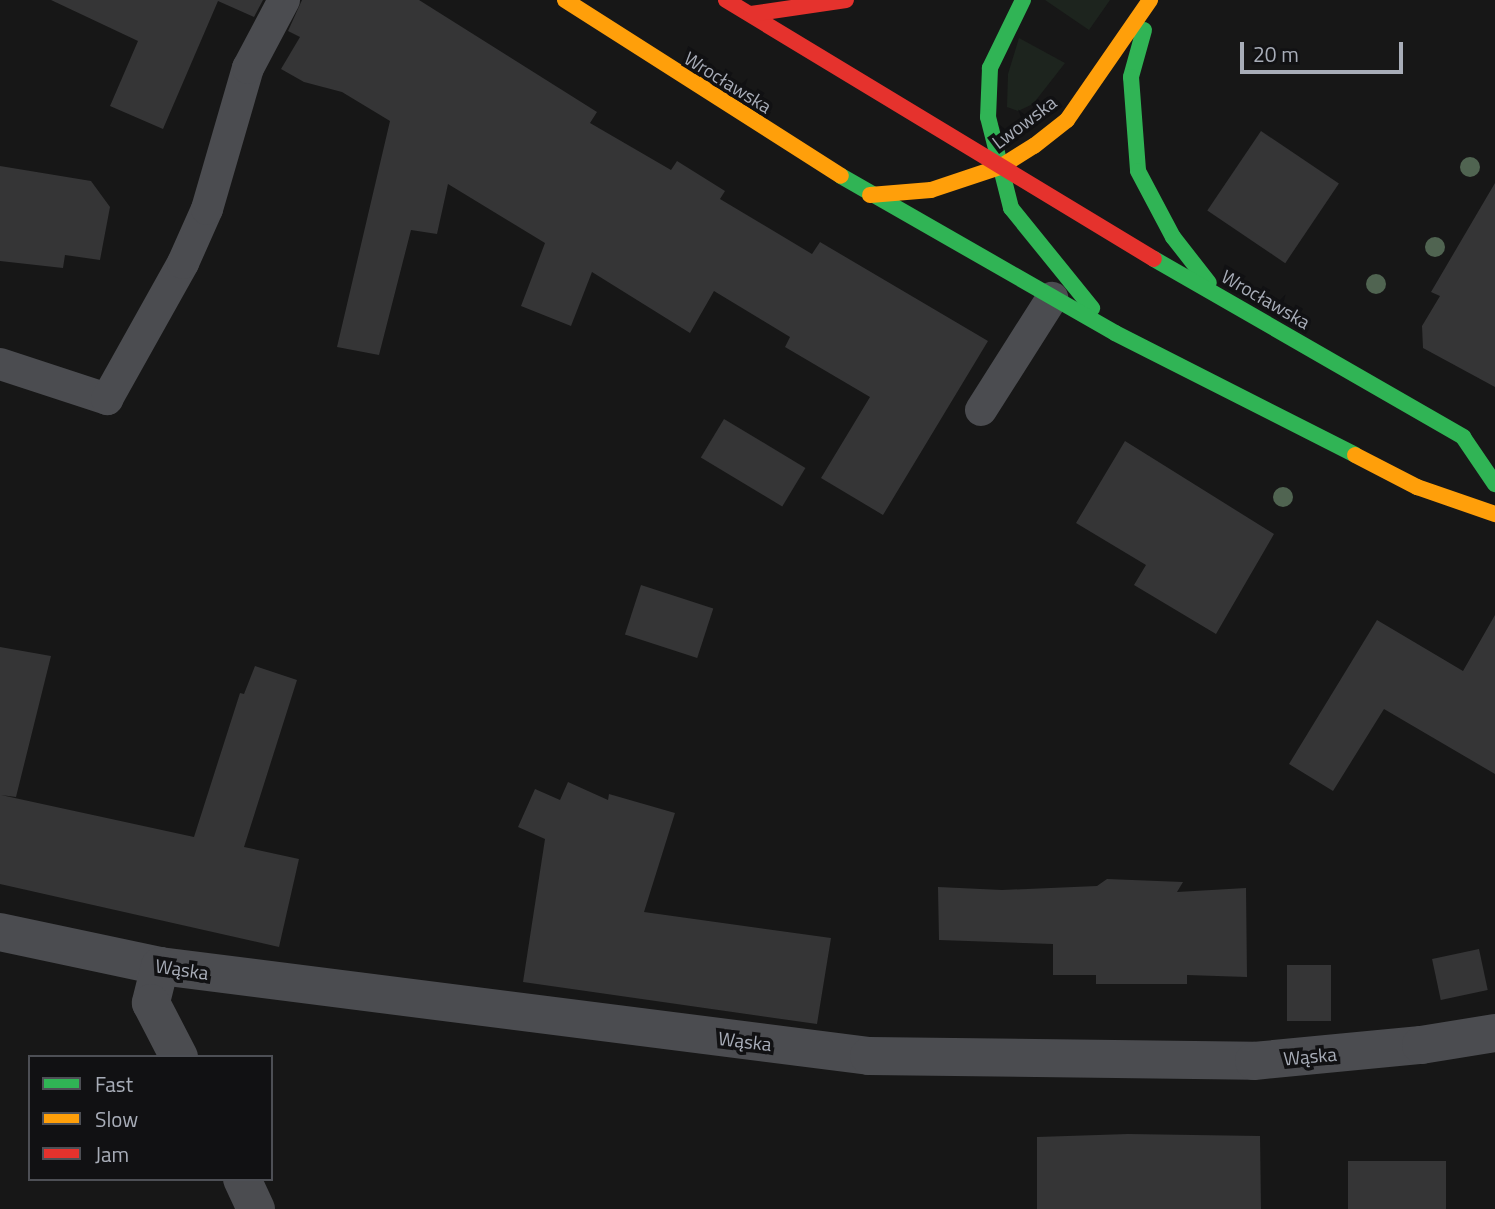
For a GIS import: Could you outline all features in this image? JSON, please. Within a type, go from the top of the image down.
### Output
[{"type":"main road","name":"Wrocławska","points":[[565,0],[870,195],[1115,333],[1417,486],[1495,514]]},
{"type":"main road","name":"Wrocławska","points":[[726,0],[1000,167],[1463,437],[1495,484]]},
{"type":"main road","points":[[751,14],[846,0]]},
{"type":"main road","name":"Lwowska","points":[[1023,0],[990,68],[988,117],[1000,167],[1067,120],[1151,0]]},
{"type":"main road","points":[[1151,0],[1131,77],[1131,135],[1138,171],[1173,237],[1219,295]]},
{"type":"main road","name":"Wrocławska","points":[[1000,167],[1011,208],[1054,267],[1115,333]]},
{"type":"main road","points":[[870,195],[930,190],[1000,167]]},
{"type":"street","name":"Wąska","points":[[0,932],[160,966],[883,1057],[1254,1061],[1421,1045],[1495,1033]]},
{"type":"street","points":[[160,966],[151,1003],[178,1055]]},
{"type":"street","points":[[243,1181],[256,1209]]},
{"type":"lane","points":[[0,365],[107,399],[202,220],[248,68],[284,0]]},
{"type":"lane","points":[[981,410],[1052,298]]},
{"type":"shaded area","points":[[1045,0],[1110,0],[1089,30]]},
{"type":"shaded area","points":[[1019,38],[1065,63],[1033,104],[1018,111],[1007,107],[1008,74]]},
{"type":"building","points":[[51,0],[263,0],[254,17],[218,1],[163,129],[110,106],[138,41]]},
{"type":"building","points":[[302,0],[419,0],[597,112],[590,123],[671,170],[677,161],[725,191],[720,199],[812,254],[820,242],[988,341],[883,515],[821,478],[870,397],[785,347],[790,337],[714,291],[690,333],[592,272],[571,326],[521,306],[545,243],[448,184],[437,234],[411,230],[379,355],[337,347],[390,121],[342,92],[304,82],[281,69],[300,37],[288,31]]},
{"type":"building","points":[[1261,131],[1339,184],[1285,263],[1207,211]]},
{"type":"building","points":[[0,166],[91,181],[110,207],[100,260],[65,255],[63,268],[0,261]]},
{"type":"building","points":[[1495,183],[1495,387],[1423,348],[1422,326],[1440,296],[1431,292]]},
{"type":"building","points":[[724,419],[805,468],[782,507],[701,458]]},
{"type":"building","points":[[1125,441],[1274,534],[1216,634],[1134,585],[1146,565],[1076,523]]},
{"type":"building","points":[[641,585],[713,608],[697,658],[625,634]]},
{"type":"building","points":[[1495,615],[1495,774],[1384,709],[1333,791],[1289,764],[1377,620],[1463,671]]},
{"type":"building","points":[[0,647],[51,656],[16,797],[1,795],[194,837],[240,693],[244,694],[255,666],[297,680],[244,847],[299,859],[279,947],[0,884]]},
{"type":"building","points":[[568,782],[608,800],[609,794],[675,813],[644,912],[831,938],[817,1024],[523,982],[545,839],[518,827],[535,789],[560,800]]},
{"type":"building","points":[[1107,879],[1183,882],[1177,892],[1246,888],[1247,977],[1187,975],[1187,984],[1096,984],[1096,975],[1053,975],[1053,944],[939,940],[938,887],[1002,890],[1097,886]]},
{"type":"building","points":[[1479,949],[1488,990],[1441,1000],[1432,959]]},
{"type":"building","points":[[1287,965],[1331,965],[1331,1021],[1287,1021]]},
{"type":"building","points":[[1128,1134],[1260,1136],[1261,1209],[1037,1209],[1037,1137]]},
{"type":"building","points":[[1348,1161],[1446,1161],[1446,1209],[1348,1209]]},
{"type":"traffic: fast","points":[[1023,0],[990,68],[988,117],[1011,208],[1092,308]]},
{"type":"traffic: fast","points":[[1144,30],[1131,77],[1138,171],[1173,237],[1209,283]]},
{"type":"traffic: fast","points":[[841,176],[1115,333],[1355,455]]},
{"type":"traffic: fast","points":[[1154,259],[1463,437],[1495,484]]},
{"type":"traffic: slow","points":[[565,0],[841,176]]},
{"type":"traffic: slow","points":[[870,195],[931,190],[1000,167],[1034,146],[1067,120],[1150,0]]},
{"type":"traffic: slow","points":[[1355,455],[1417,487],[1495,514]]},
{"type":"traffic: jam","points":[[726,0],[1154,259]]},
{"type":"traffic: jam","points":[[751,14],[846,0]]}]
